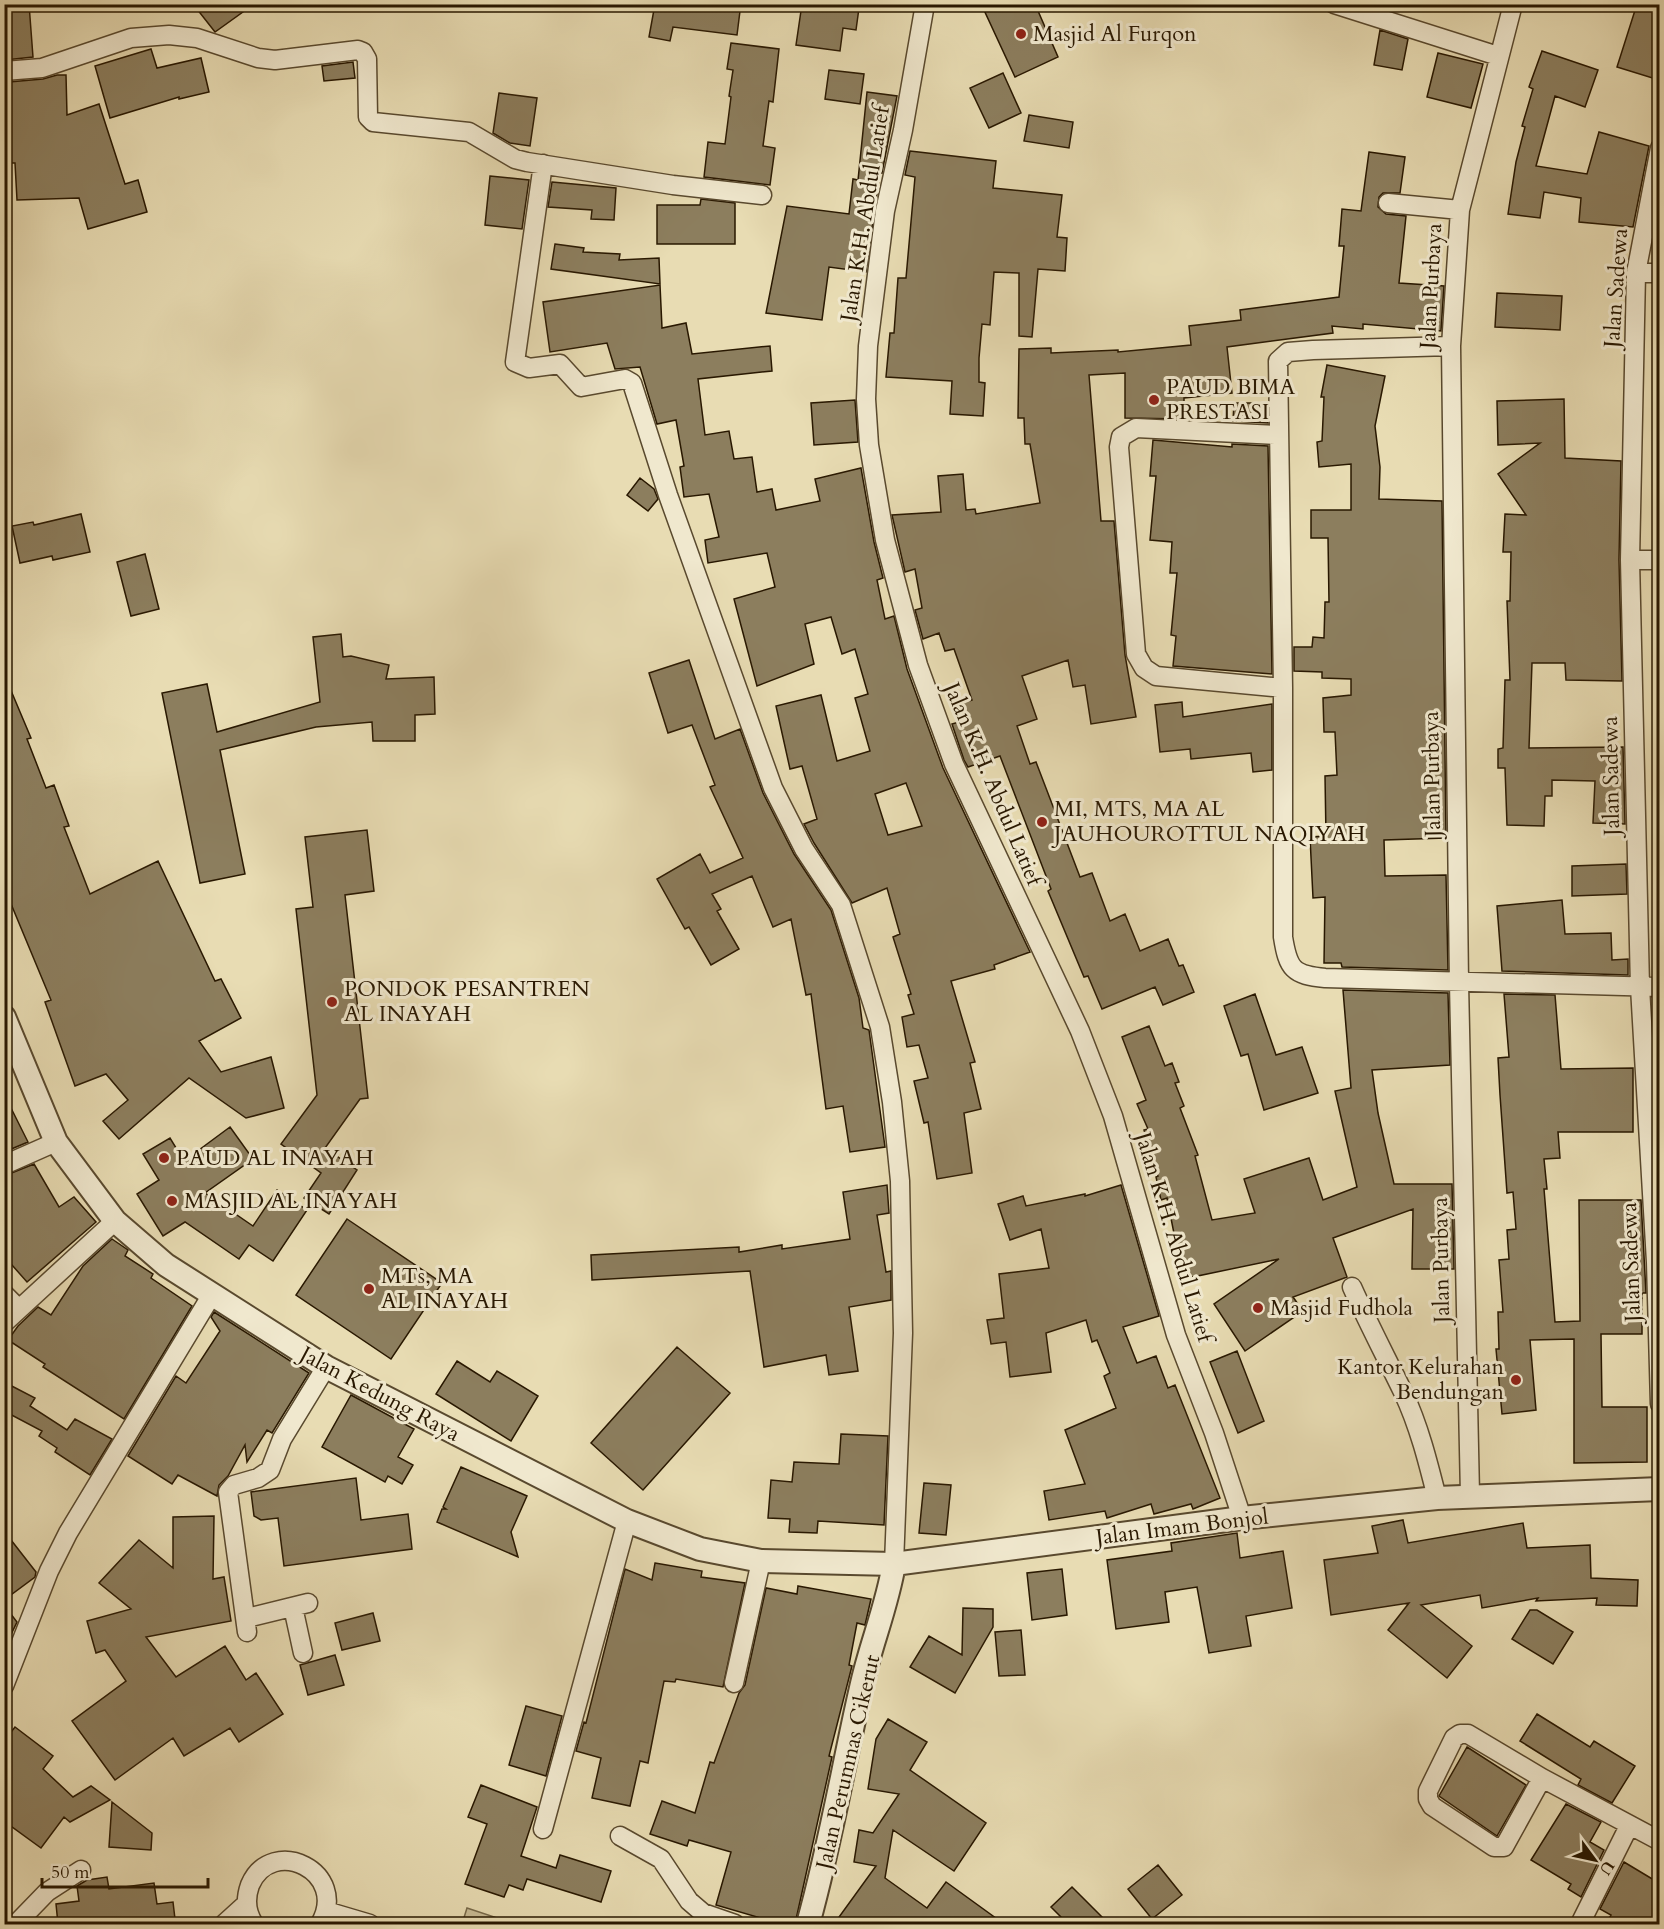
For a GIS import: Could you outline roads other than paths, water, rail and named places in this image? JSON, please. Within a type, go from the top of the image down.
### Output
[{"type":"street","name":"Jalan K.H. Abdul Latief","points":[[925,4],[885,211],[868,346],[866,399],[869,445],[885,540],[918,664],[950,755],[1080,1031],[1113,1116],[1176,1335],[1214,1433],[1242,1518]]},
{"type":"street","points":[[1334,4],[1498,56]]},
{"type":"street","name":"Jalan Purbaya","points":[[1470,1496],[1459,983],[1451,346],[1460,210],[1513,4]]},
{"type":"street","points":[[4,71],[42,68],[131,38],[160,36],[197,38],[258,58],[274,60],[358,50],[363,52],[367,59],[368,117],[373,122],[469,132],[515,159],[673,185],[762,195]]},
{"type":"street","name":"Jalan Sadewa","points":[[1659,148],[1636,273],[1630,560],[1640,987],[1656,1262],[1659,1404]]},
{"type":"street","points":[[543,164],[515,362],[529,368],[560,364],[581,387],[625,379],[632,383],[668,495],[773,788],[810,859],[841,905],[880,1027],[892,1102],[900,1181],[903,1333],[894,1564]]},
{"type":"street","points":[[1388,203],[1460,210]]},
{"type":"street","points":[[1636,273],[1659,273]]},
{"type":"street","points":[[1451,346],[1288,352],[1281,356],[1277,369],[1283,688],[1283,937],[1286,958],[1293,969],[1305,976],[1459,983],[1659,987]]},
{"type":"street","points":[[1279,435],[1136,428],[1121,437],[1119,447],[1136,654],[1139,662],[1156,676],[1283,688]]},
{"type":"street","points":[[1630,560],[1659,560]]},
{"type":"street","name":"Jalan Kedung Raya","points":[[4,1017],[56,1142],[115,1221],[166,1265],[211,1296],[326,1367],[627,1521],[700,1549],[760,1561],[894,1564]]},
{"type":"street","points":[[4,1165],[56,1142]]},
{"type":"street","points":[[4,1323],[115,1221]]},
{"type":"street","points":[[1352,1287],[1404,1393],[1423,1442],[1437,1498]]},
{"type":"street","points":[[4,1294],[19,1309]]},
{"type":"street","points":[[5,1681],[49,1570],[68,1533],[211,1296]]},
{"type":"street","points":[[303,1653],[301,1605],[247,1625],[228,1492],[234,1485],[258,1478],[270,1470],[282,1439],[326,1367]]},
{"type":"street","name":"Jalan Imam Bonjol","points":[[894,1564],[1242,1518],[1437,1498],[1659,1488]]},
{"type":"street","points":[[543,1829],[627,1521]]},
{"type":"street","points":[[734,1683],[760,1561]]},
{"type":"street","name":"Jalan Perumnas Cikerut","points":[[808,1924],[826,1862],[861,1685],[882,1620],[894,1564]]},
{"type":"street","points":[[1542,1778],[1504,1846],[1494,1847],[1431,1806],[1428,1799],[1428,1791],[1454,1738],[1460,1734],[1468,1734],[1542,1778],[1659,1841]]},
{"type":"street","points":[[1580,1924],[1629,1826]]},
{"type":"street","points":[[620,1836],[661,1859],[689,1901],[703,1913],[735,1924]]},
{"type":"street","points":[[224,1924],[246,1904],[253,1880],[272,1864],[284,1861],[309,1867],[318,1875],[326,1893],[323,1918],[370,1924]]},
{"type":"street","points":[[16,1924],[47,1892],[81,1870]]},
{"type":"street","points":[[246,1904],[254,1924]]},
{"type":"place","name":"Masjid Al Furqon","points":[[1021,34]]},
{"type":"place","name":"PAUD BIMA PRESTASI","points":[[1154,400]]},
{"type":"place","name":"MI, MTS, MA AL JAUHOUROTTUL NAQIYAH","points":[[1042,822]]},
{"type":"place","name":"PONDOK PESANTREN AL INAYAH","points":[[332,1002]]},
{"type":"place","name":"PAUD AL INAYAH","points":[[164,1158]]},
{"type":"place","name":"MASJID AL INAYAH","points":[[172,1201]]},
{"type":"place","name":"MTs, MA AL INAYAH","points":[[369,1289]]},
{"type":"place","name":"Masjid Fudhola","points":[[1258,1308]]},
{"type":"place","name":"Kantor Kelurahan Bendungan","points":[[1516,1380]]}]
